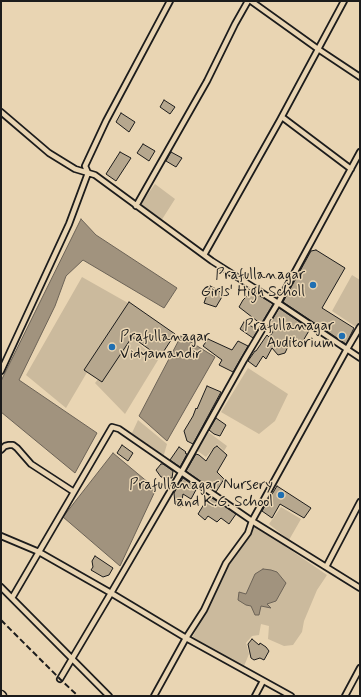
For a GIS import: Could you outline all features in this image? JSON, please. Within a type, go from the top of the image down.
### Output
[{"type":"street","points":[[1,371],[69,224],[88,173],[86,166],[106,121],[170,1]]},
{"type":"street","points":[[136,206],[208,81],[235,24],[249,1],[360,77]]},
{"type":"street","points":[[204,255],[282,117],[344,1]]},
{"type":"street","points":[[1,112],[49,152],[74,169],[95,175],[204,255],[360,358]]},
{"type":"street","points":[[282,117],[351,169]]},
{"type":"street","points":[[60,680],[278,303],[360,152]]},
{"type":"street","points":[[154,696],[186,638],[204,610],[226,563],[248,533],[252,521],[360,327]]},
{"type":"street","points":[[12,598],[112,427],[119,429],[182,471],[252,521],[360,588]]},
{"type":"street","points":[[1,450],[6,446],[13,445],[31,464],[74,492]]},
{"type":"street","points":[[326,567],[360,502]]},
{"type":"street","points":[[1,536],[39,552],[186,638],[290,696]]},
{"type":"street","points":[[1,587],[109,696]]},
{"type":"street","points":[[345,696],[360,668]]},
{"type":"street","points":[[255,696],[263,680]]},
{"type":"shaded area","points":[[155,184],[175,199],[161,221],[140,205]]},
{"type":"shaded area","points":[[81,219],[96,235],[177,288],[164,308],[83,260],[66,276],[55,306],[19,380],[97,433],[75,473],[1,412],[1,381]]},
{"type":"shaded area","points":[[352,275],[360,280],[360,321],[356,327],[332,311]]},
{"type":"shaded area","points":[[82,277],[128,303],[66,408],[26,375]]},
{"type":"shaded area","points":[[181,336],[215,357],[167,441],[139,416]]},
{"type":"shaded area","points":[[132,338],[158,360],[125,414],[95,383]]},
{"type":"shaded area","points":[[248,368],[288,394],[275,421],[259,434],[221,412]]},
{"type":"shaded area","points":[[138,420],[167,444],[163,458],[132,433]]},
{"type":"shaded area","points":[[207,431],[227,446],[224,451],[217,444],[206,457],[196,450]]},
{"type":"shaded area","points":[[113,453],[156,489],[120,566],[63,517]]},
{"type":"shaded area","points":[[281,507],[301,519],[289,540],[269,524]]},
{"type":"shaded area","points":[[254,525],[327,575],[317,590],[304,621],[302,632],[293,645],[284,646],[268,639],[269,626],[261,624],[259,635],[252,636],[246,643],[249,654],[242,671],[190,642],[229,565],[248,538]]},
{"type":"shaded area","points":[[263,569],[277,572],[286,583],[276,601],[267,604],[271,608],[261,606],[259,615],[255,615],[251,606],[238,600],[239,592],[246,594],[255,574]]},
{"type":"building","points":[[164,100],[175,107],[170,114],[160,107]]},
{"type":"building","points":[[121,113],[135,122],[129,132],[116,122]]},
{"type":"building","points":[[143,144],[155,151],[149,161],[137,153]]},
{"type":"building","points":[[120,152],[131,158],[116,181],[106,174]]},
{"type":"building","points":[[171,152],[182,158],[176,167],[166,161]]},
{"type":"building","name":"Prafullanagar Girls' High Scholl","points":[[316,250],[345,268],[322,308],[354,328],[346,344],[283,302],[311,251]]},
{"type":"building","points":[[210,286],[218,290],[223,295],[216,307],[204,303]]},
{"type":"building","points":[[252,291],[273,304],[261,324],[239,307],[243,300]]},
{"type":"building","name":"Prafullanagar Vidyamandir","points":[[129,302],[175,334],[160,357],[132,337],[102,382],[84,370]]},
{"type":"building","points":[[279,308],[310,329],[300,346],[291,340],[285,353],[278,355],[272,348],[266,359],[263,356],[256,367],[248,361],[267,335],[269,337],[273,332],[270,330],[273,327],[269,325]]},
{"type":"building","points":[[244,322],[258,330],[253,338],[240,329]]},
{"type":"building","points":[[208,339],[232,350],[238,341],[248,346],[233,372],[219,365],[222,360],[203,346]]},
{"type":"building","points":[[207,386],[221,392],[193,444],[187,441],[184,431],[196,408],[197,409]]},
{"type":"building","points":[[216,418],[226,425],[220,436],[209,430]]},
{"type":"building","points":[[122,445],[133,453],[128,461],[117,453]]},
{"type":"building","points":[[217,446],[227,455],[217,472],[224,479],[216,492],[186,471],[196,454],[206,461],[214,448]]},
{"type":"building","points":[[179,447],[187,454],[180,467],[170,460]]},
{"type":"building","points":[[161,464],[173,471],[172,478],[161,477],[156,470]]},
{"type":"building","points":[[183,478],[197,488],[191,499],[183,494],[181,507],[175,504],[174,493]]},
{"type":"building","name":"Prafullanagar Nursery and K.G. School","points":[[277,486],[311,508],[304,518],[280,504],[272,518],[262,511]]},
{"type":"building","points":[[209,496],[236,514],[229,524],[221,518],[217,522],[208,516],[205,520],[198,514]]},
{"type":"building","points":[[95,556],[113,568],[109,575],[103,577],[91,570],[93,567],[92,561]]},
{"type":"building","points":[[252,639],[259,645],[260,643],[266,647],[269,651],[264,660],[260,658],[254,660],[251,658],[248,644]]},
{"type":"railway","points":[[1,620],[78,696]]},
{"type":"place","name":"Prafullanagar Girls' High Scholl","points":[[313,285]]},
{"type":"place","name":"Prafullanagar Auditorium","points":[[342,336]]},
{"type":"place","name":"Prafullanagar Vidyamandir","points":[[112,347]]},
{"type":"place","name":"Prafullanagar Nursery and K.G. School","points":[[281,495]]}]
